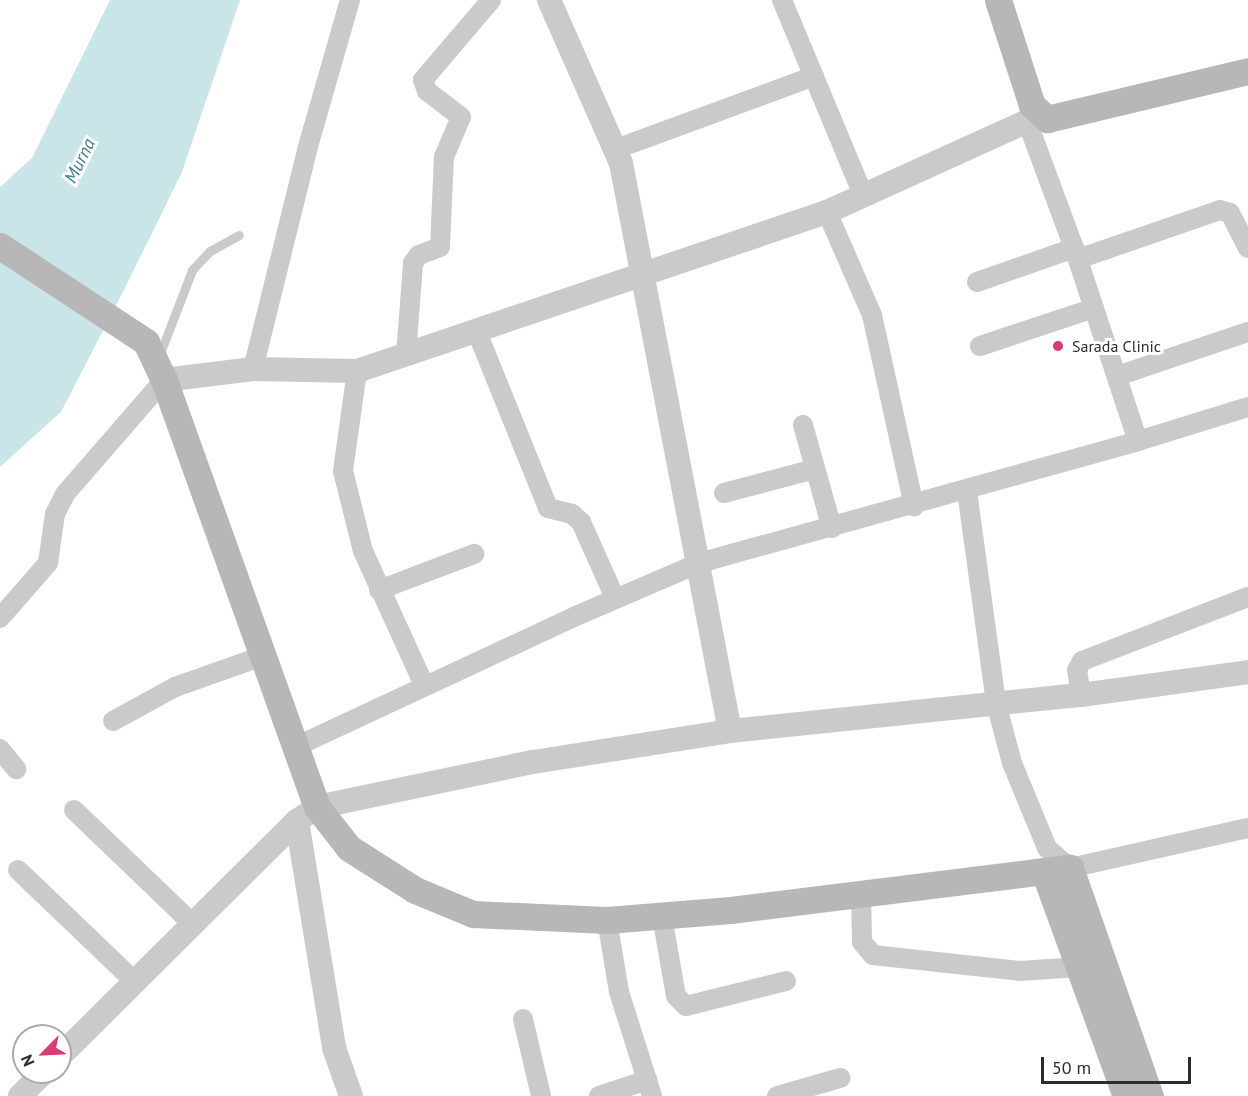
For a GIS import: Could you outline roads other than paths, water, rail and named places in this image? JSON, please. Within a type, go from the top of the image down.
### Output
[{"type":"main road","points":[[998,0],[1033,118],[1058,118],[1248,71]]},
{"type":"main road","points":[[0,246],[156,362],[295,747],[307,814],[349,848],[446,906],[473,914],[607,920],[861,894],[1054,863]]},
{"type":"main road","points":[[1054,863],[1079,968],[1126,1096]]},
{"type":"main road","points":[[1054,863],[1150,1096]]},
{"type":"street","points":[[254,369],[307,150],[350,0]]},
{"type":"street","points":[[406,355],[413,263],[419,255],[440,247],[444,157],[461,117],[427,91],[423,80],[491,0]]},
{"type":"street","points":[[549,0],[616,149],[699,563],[730,731]]},
{"type":"street","points":[[782,0],[863,195]]},
{"type":"street","points":[[616,149],[814,76]]},
{"type":"street","points":[[0,618],[48,563],[55,514],[64,494],[156,362],[254,369],[357,371],[827,212],[1033,118],[1138,441]]},
{"type":"street","points":[[977,282],[1220,210],[1230,213],[1248,248]]},
{"type":"street","points":[[827,212],[872,315],[914,506]]},
{"type":"street","points":[[980,346],[1094,308]]},
{"type":"street","points":[[477,332],[548,508],[572,514],[581,522],[615,598]]},
{"type":"street","points":[[1117,376],[1248,332]]},
{"type":"street","points":[[357,371],[343,471],[363,551],[424,685]]},
{"type":"street","points":[[295,747],[615,598],[699,563],[967,491],[1248,407]]},
{"type":"street","points":[[803,425],[832,528]]},
{"type":"street","points":[[723,493],[815,469]]},
{"type":"street","points":[[967,491],[996,703],[1012,764],[1054,863],[1248,828]]},
{"type":"street","points":[[379,590],[474,554]]},
{"type":"street","points":[[1081,695],[1077,670],[1082,661],[1248,597]]},
{"type":"street","points":[[113,721],[175,687],[263,656]]},
{"type":"street","points":[[72,1044],[307,814],[533,762],[730,731],[1081,695],[1248,672]]},
{"type":"street","points":[[0,749],[16,768]]},
{"type":"street","points":[[74,810],[193,924]]},
{"type":"street","points":[[307,814],[334,1048],[351,1096]]},
{"type":"street","points":[[18,870],[135,982]]},
{"type":"street","points":[[861,894],[862,942],[873,956],[1020,971],[1079,968]]},
{"type":"street","points":[[662,916],[676,996],[686,1006],[786,981]]},
{"type":"street","points":[[599,1096],[650,1088],[619,992],[607,920]]},
{"type":"street","points":[[523,1019],[541,1096]]},
{"type":"street","points":[[777,1096],[840,1078]]},
{"type":"street","points":[[20,1096],[32,1084]]},
{"type":"lane","points":[[156,362],[192,270],[210,251],[239,235]]},
{"type":"water","name":"Murna","points":[[110,0],[240,0],[182,172],[124,290],[61,412],[0,467],[0,187],[32,158]]},
{"type":"place","name":"Sarada Clinic","points":[[1058,346]]}]
